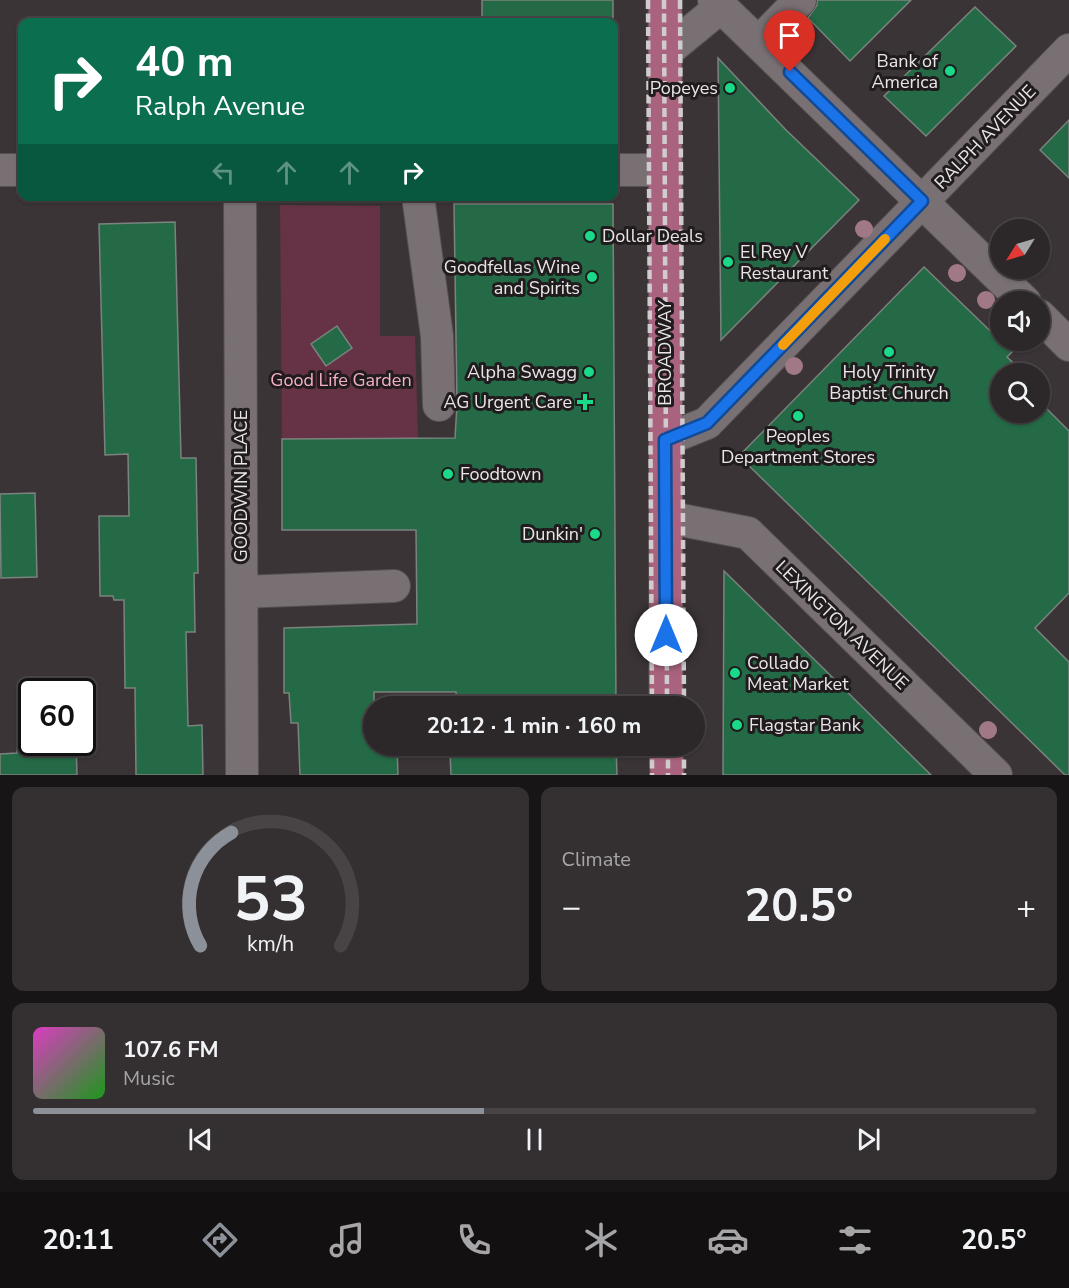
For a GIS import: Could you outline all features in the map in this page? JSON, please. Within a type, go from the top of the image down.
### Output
[{"type":"main road","name":"BROADWAY","points":[[665,0],[666,696]]},
{"type":"main road","points":[[666,756],[667,775]]},
{"type":"street","points":[[759,42],[800,0]]},
{"type":"street","points":[[666,52],[718,3],[1014,291]]},
{"type":"street","name":"RALPH AVENUE","points":[[665,440],[707,423],[1069,50]]},
{"type":"street","points":[[0,170],[18,170]]},
{"type":"street","points":[[618,170],[665,170]]},
{"type":"street","name":"GOODWIN PLACE","points":[[240,201],[242,775]]},
{"type":"street","points":[[419,201],[437,336],[439,405]]},
{"type":"street","points":[[1050,326],[1069,345]]},
{"type":"street","name":"LEXINGTON AVENUE","points":[[666,517],[748,533],[996,775]]},
{"type":"street","points":[[242,592],[394,586]]},
{"type":"green space","name":"Good Life Garden","points":[[280,205],[380,206],[380,336],[415,336],[418,439],[282,439]]},
{"type":"building","points":[[482,0],[613,0],[613,18],[482,18]]},
{"type":"building","points":[[817,0],[911,0],[850,61],[808,18],[817,5]]},
{"type":"building","name":"Bank of America","points":[[975,7],[1016,46],[926,136],[884,96]]},
{"type":"building","points":[[718,58],[786,130],[859,200],[721,340]]},
{"type":"building","points":[[1069,120],[1069,178],[1040,150]]},
{"type":"building","points":[[454,204],[613,204],[616,696],[456,696],[456,692],[374,692],[374,696],[363,696],[363,756],[397,756],[398,775],[300,775],[298,723],[291,723],[289,693],[284,693],[284,628],[417,624],[416,530],[282,530],[282,439],[455,438],[457,404]]},
{"type":"building","points":[[175,222],[181,458],[196,458],[198,573],[194,573],[195,632],[186,632],[188,726],[202,725],[203,775],[136,775],[135,688],[125,688],[124,600],[114,600],[113,596],[100,596],[99,516],[129,516],[128,454],[105,455],[99,224]]},
{"type":"building","points":[[924,267],[990,331],[990,351],[1012,352],[1007,357],[1013,363],[990,363],[990,423],[1050,423],[1050,412],[1069,431],[1069,593],[1035,628],[1069,662],[1069,775],[1065,775],[739,456]]},
{"type":"building","points":[[337,326],[352,348],[326,366],[311,344]]},
{"type":"building","points":[[35,493],[37,577],[1,578],[0,494]]},
{"type":"building","points":[[724,571],[823,668],[931,775],[723,775]]},
{"type":"building","points":[[18,742],[18,756],[76,756],[77,775],[0,775],[0,754],[17,753]]},
{"type":"building","points":[[450,756],[616,756],[617,775],[451,775]]},
{"type":"railway","points":[[648,0],[652,696]]},
{"type":"railway","points":[[664,0],[667,696]]},
{"type":"railway","points":[[680,0],[684,696]]},
{"type":"railway","points":[[652,756],[652,775]]},
{"type":"railway","points":[[668,756],[668,775]]},
{"type":"railway","points":[[684,756],[684,775]]},
{"type":"slow traffic","points":[[783,345],[885,239]]},
{"type":"place","name":"Bank of America","points":[[950,71]]},
{"type":"place","name":"Popeyes","points":[[730,88]]},
{"type":"place","name":"Dollar Deals","points":[[590,236]]},
{"type":"place","name":"El Rey V Restaurant","points":[[728,262]]},
{"type":"place","name":"Goodfellas Wine and Spirits","points":[[592,277]]},
{"type":"place","name":"Holy Trinity Baptist Church","points":[[889,352]]},
{"type":"place","name":"Alpha Swagg","points":[[589,372]]},
{"type":"place","name":"AG Urgent Care","points":[[585,402]]},
{"type":"place","name":"Peoples Department Stores","points":[[798,416]]},
{"type":"place","name":"Foodtown","points":[[448,474]]},
{"type":"place","name":"Dunkin'","points":[[595,534]]},
{"type":"place","name":"Collado Meat Market","points":[[735,673]]},
{"type":"place","name":"Flagstar Bank","points":[[737,725]]},
{"type":"route","points":[[666,635],[665,440],[707,423],[922,201],[790,72]]}]
